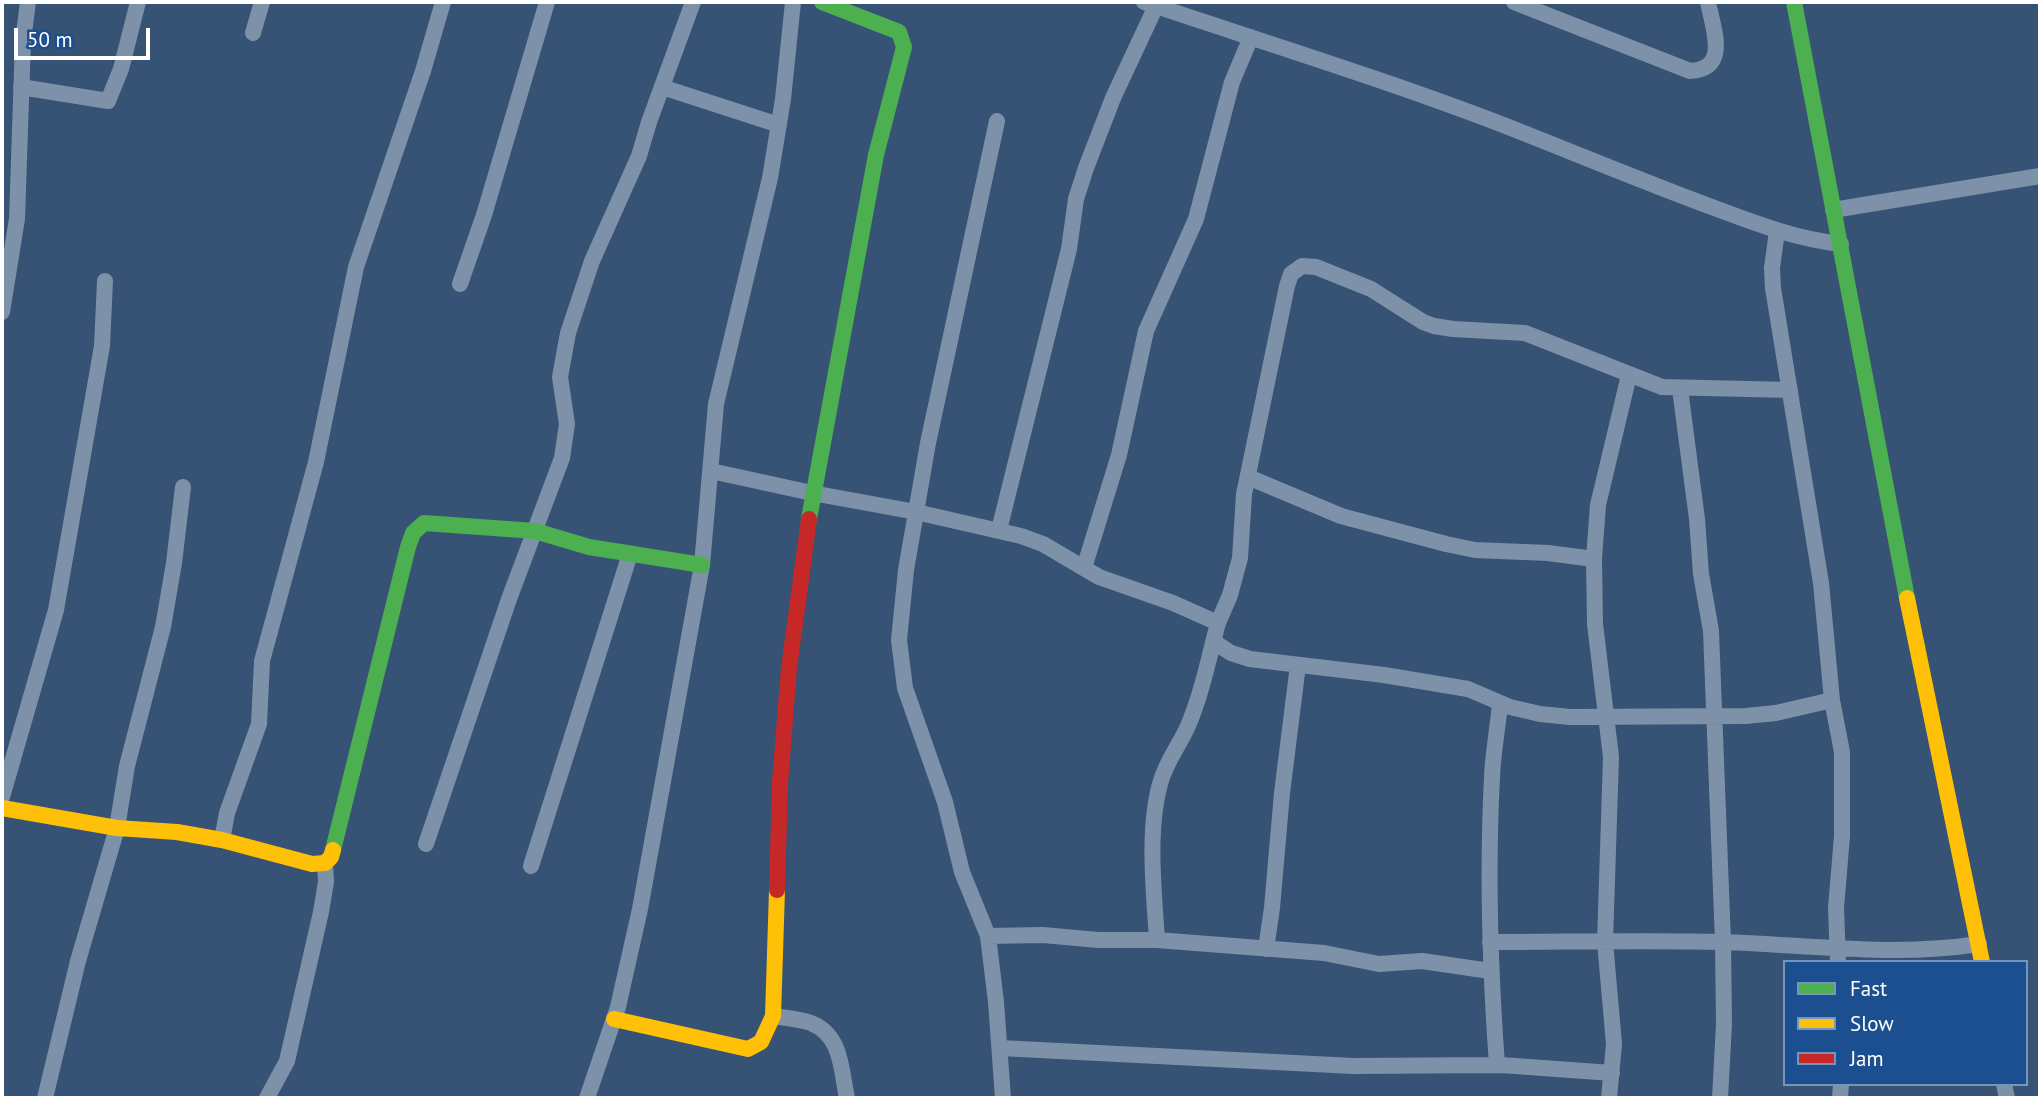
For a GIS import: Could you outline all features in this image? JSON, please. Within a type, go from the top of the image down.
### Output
[{"type":"street","points":[[2,309],[17,219],[21,87],[28,2]]},
{"type":"street","points":[[21,87],[108,102],[121,69],[138,2]]},
{"type":"street","points":[[253,33],[262,2]]},
{"type":"street","points":[[222,840],[227,813],[259,724],[262,661],[316,462],[356,267],[423,71],[443,2]]},
{"type":"street","points":[[460,284],[484,215],[547,2]]},
{"type":"street","points":[[426,844],[562,458],[566,424],[559,377],[568,332],[592,261],[639,156],[693,2]]},
{"type":"street","points":[[587,1098],[614,1019],[640,909],[702,565],[716,404],[770,178],[793,2]]},
{"type":"street","points":[[614,1019],[748,1049],[761,1042],[773,1016],[781,770],[789,668],[812,493],[876,155],[904,47],[899,32],[822,2]]},
{"type":"street","points":[[1514,2],[1690,71],[1703,71],[1710,67],[1715,58],[1707,2]]},
{"type":"street","points":[[1794,2],[1900,565],[1982,960]]},
{"type":"street","points":[[999,530],[1069,248],[1076,199],[1150,4],[1484,118],[1659,188],[1777,230],[1798,237],[1841,244]]},
{"type":"street","points":[[1084,568],[1119,455],[1146,331],[1196,219],[1232,82],[1251,37]]},
{"type":"street","points":[[662,87],[779,124]]},
{"type":"street","points":[[998,121],[962,278],[916,512],[901,608],[899,640],[902,673],[946,802],[962,872],[992,952],[1003,1098]]},
{"type":"street","points":[[1833,210],[2040,176]]},
{"type":"street","points":[[1777,230],[1772,268],[1773,288],[1823,594],[1832,700],[1842,752],[1842,836],[1836,908],[1838,955]]},
{"type":"street","points":[[1157,940],[1154,863],[1156,801],[1163,775],[1197,702],[1218,623],[1230,595],[1240,558],[1241,512],[1291,274],[1301,266],[1316,267],[1371,289],[1423,322],[1434,326],[1525,333],[1662,387],[1790,390]]},
{"type":"street","points":[[2,797],[56,610],[102,346],[105,281]]},
{"type":"street","points":[[1609,1098],[1614,1044],[1605,942],[1611,757],[1595,624],[1594,559],[1598,505],[1629,375]]},
{"type":"street","points":[[1680,389],[1697,519],[1701,574],[1711,631],[1723,942],[1724,1024],[1720,1098]]},
{"type":"street","points":[[711,471],[999,530],[1043,544],[1099,577],[1218,623]]},
{"type":"street","points":[[1248,477],[1342,516],[1436,542],[1475,550],[1548,552],[1594,559]]},
{"type":"street","points":[[46,1098],[78,961],[117,828],[127,766],[163,627],[183,487]]},
{"type":"street","points":[[2,808],[117,828],[177,832],[222,840],[312,864],[325,863],[331,857],[408,547],[413,533],[424,523],[535,531],[589,547],[702,565]]},
{"type":"street","points":[[531,866],[630,554]]},
{"type":"street","points":[[1214,642],[1231,653],[1250,659],[1384,675],[1468,689],[1500,703],[1540,714],[1607,717],[1715,716],[1776,713],[1832,700]]},
{"type":"street","points":[[1266,949],[1298,665]]},
{"type":"street","points":[[1497,1065],[1490,942],[1492,775],[1500,703]]},
{"type":"street","points":[[267,1098],[287,1061],[321,912],[326,882],[325,863]]},
{"type":"street","points":[[988,936],[1043,934],[1098,940],[1157,940],[1324,953],[1379,964],[1422,961],[1490,971]]},
{"type":"street","points":[[1490,942],[1723,942],[1838,955],[1979,944]]},
{"type":"street","points":[[773,1016],[811,1023],[827,1032],[837,1047],[847,1098]]},
{"type":"street","points":[[1000,1048],[1353,1066],[1497,1065],[1612,1073]]},
{"type":"traffic: fast","points":[[809,519],[876,155],[904,47],[899,32],[822,2]]},
{"type":"traffic: fast","points":[[1794,2],[1907,598]]},
{"type":"traffic: fast","points":[[333,850],[408,547],[413,533],[424,523],[535,531],[589,547],[702,565]]},
{"type":"traffic: slow","points":[[1907,598],[1982,960]]},
{"type":"traffic: slow","points":[[2,808],[117,828],[177,832],[222,840],[312,864],[325,863],[333,850]]},
{"type":"traffic: slow","points":[[614,1019],[748,1049],[761,1042],[773,1016],[777,890]]},
{"type":"traffic: jam","points":[[777,890],[780,782],[789,668],[809,519]]}]
